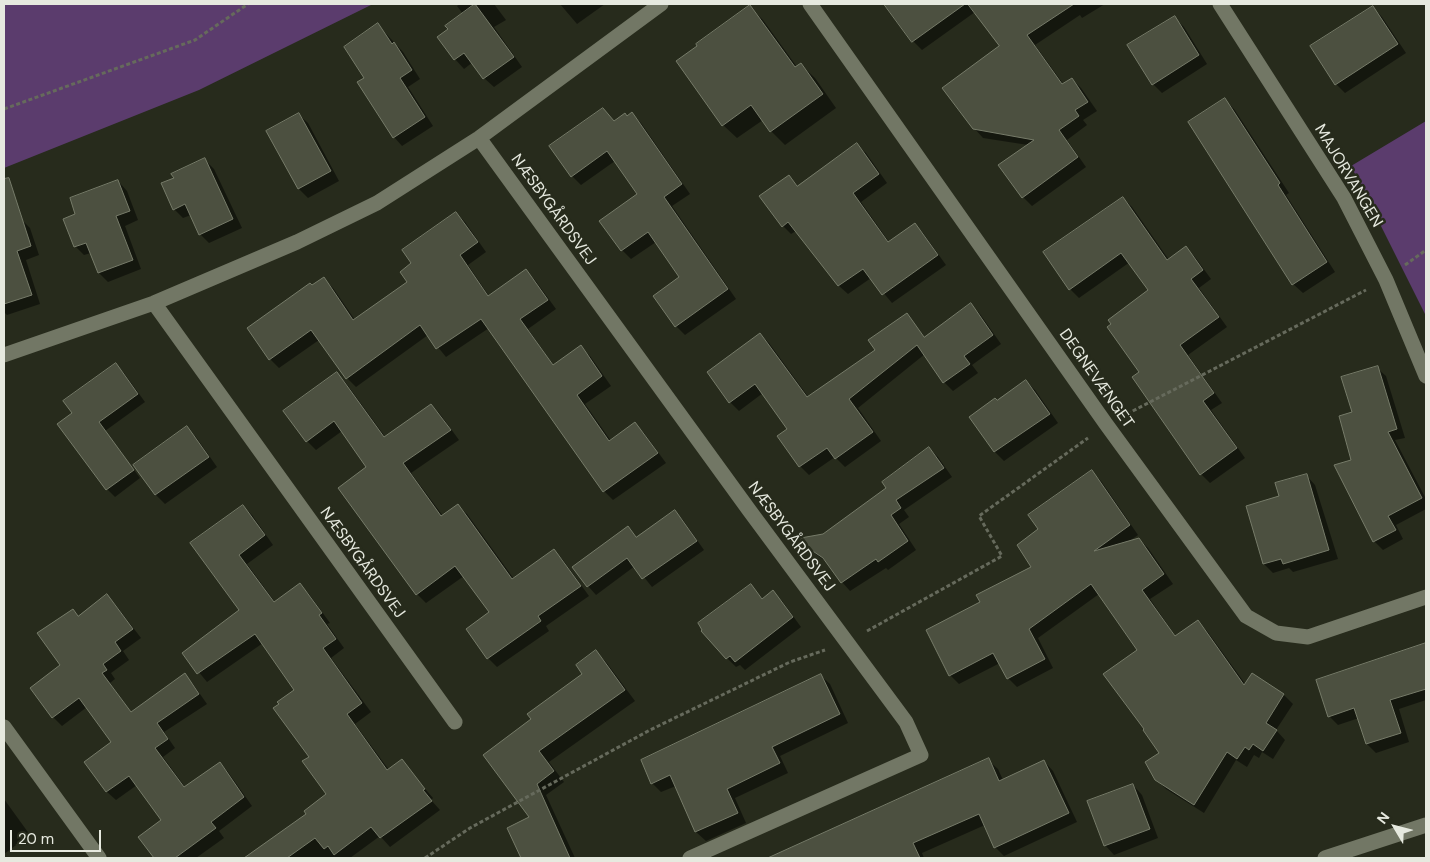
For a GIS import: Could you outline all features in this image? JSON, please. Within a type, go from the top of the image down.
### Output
[{"type":"street","points":[[4,355],[154,303],[297,242],[377,203],[479,138],[661,4]]},
{"type":"street","name":"DEGNEVÆNGET","points":[[810,4],[1106,424],[1246,616],[1276,633],[1308,637],[1426,598]]},
{"type":"street","name":"MAJORVANGEN","points":[[1220,4],[1344,198],[1386,280],[1426,376]]},
{"type":"street","name":"NÆSBYGÅRDSVEJ","points":[[479,138],[749,510],[906,722],[920,755],[690,858]]},
{"type":"street","name":"NÆSBYGÅRDSVEJ","points":[[154,303],[455,722]]},
{"type":"street","points":[[4,727],[99,858]]},
{"type":"street","points":[[1324,858],[1426,825]]},
{"type":"path","points":[[4,109],[195,40],[248,4]]},
{"type":"path","points":[[425,858],[470,828],[650,730],[790,662],[848,642],[1002,556],[980,516],[1106,424],[1386,280],[1426,250]]},
{"type":"shaded area","points":[[4,4],[373,4],[199,90],[4,168]]},
{"type":"shaded area","points":[[1426,121],[1426,316],[1351,166]]},
{"type":"building","points":[[475,4],[514,57],[483,79],[464,53],[454,60],[437,37],[448,29],[445,26]]},
{"type":"building","points":[[884,4],[965,4],[912,42]]},
{"type":"building","points":[[968,4],[1074,4],[1027,35],[1062,84],[1072,78],[1088,102],[1075,110],[1079,116],[1059,130],[1078,157],[1022,198],[998,165],[1034,140],[973,129],[942,88],[999,46]]},
{"type":"building","points":[[750,5],[795,67],[801,63],[823,94],[770,132],[751,105],[722,126],[676,61]]},
{"type":"building","points":[[1373,6],[1398,44],[1335,85],[1310,46]]},
{"type":"building","points":[[1175,16],[1199,55],[1152,85],[1127,45]]},
{"type":"building","points":[[378,23],[392,44],[394,42],[412,70],[400,78],[425,117],[393,138],[357,82],[364,78],[344,47]]},
{"type":"building","points":[[1225,98],[1280,183],[1278,185],[1327,262],[1292,285],[1188,122]]},
{"type":"building","points":[[603,108],[614,121],[625,113],[627,116],[632,112],[682,184],[664,197],[728,289],[675,327],[653,296],[679,277],[648,232],[621,251],[599,221],[637,194],[607,151],[571,177],[549,146]]},
{"type":"building","points":[[299,113],[331,171],[298,189],[266,131]]},
{"type":"building","points":[[857,143],[879,174],[853,193],[888,242],[915,223],[938,255],[882,295],[863,269],[838,286],[788,222],[782,227],[759,196],[789,175],[797,186]]},
{"type":"building","points":[[205,158],[233,219],[199,235],[185,204],[173,210],[161,183],[174,178],[171,174]]},
{"type":"building","points":[[9,178],[31,246],[17,251],[32,295],[4,304],[4,179]]},
{"type":"building","points":[[118,180],[130,211],[116,216],[133,260],[98,273],[86,243],[74,247],[63,219],[75,214],[70,198]]},
{"type":"building","points":[[1123,197],[1167,260],[1186,246],[1203,270],[1191,279],[1219,317],[1180,345],[1214,393],[1203,401],[1237,448],[1200,475],[1132,377],[1139,372],[1107,327],[1111,324],[1108,320],[1148,290],[1121,253],[1069,290],[1043,252]]},
{"type":"building","points":[[456,212],[478,242],[460,255],[488,296],[526,269],[548,300],[520,319],[553,365],[581,345],[602,376],[577,395],[609,441],[635,422],[658,453],[603,492],[481,319],[436,349],[420,325],[346,379],[311,330],[269,360],[247,328],[310,283],[312,285],[324,277],[353,320],[407,282],[400,272],[411,263],[402,250]]},
{"type":"building","points":[[971,303],[993,335],[964,356],[970,364],[943,383],[917,345],[849,399],[873,432],[835,459],[827,448],[799,467],[777,436],[787,429],[755,384],[729,403],[707,372],[760,333],[807,397],[875,350],[868,340],[907,313],[924,337]]},
{"type":"building","points":[[116,363],[138,394],[99,422],[134,470],[106,490],[57,424],[72,413],[63,401]]},
{"type":"building","points":[[1378,366],[1397,429],[1388,432],[1422,498],[1388,516],[1396,530],[1373,542],[1334,465],[1351,460],[1339,416],[1352,412],[1341,377]]},
{"type":"building","points":[[337,372],[384,437],[431,404],[451,430],[403,463],[441,516],[458,504],[512,579],[554,549],[581,586],[538,616],[541,621],[487,659],[466,629],[489,612],[455,566],[416,595],[338,488],[366,467],[334,421],[306,442],[283,411]]},
{"type":"building","points":[[1026,380],[1050,414],[994,452],[969,417],[995,398],[997,400]]},
{"type":"building","points":[[187,426],[209,457],[155,495],[133,465]]},
{"type":"building","points":[[929,447],[944,468],[896,500],[901,508],[891,515],[908,541],[878,562],[876,559],[841,583],[823,558],[795,539],[823,534],[886,488],[882,482]]},
{"type":"building","points":[[1092,470],[1130,525],[1094,551],[1139,538],[1164,574],[1142,590],[1175,636],[1198,620],[1244,685],[1252,673],[1284,694],[1266,723],[1277,730],[1263,751],[1253,744],[1249,750],[1245,747],[1237,759],[1227,752],[1194,805],[1155,780],[1145,762],[1159,753],[1144,729],[1103,674],[1137,650],[1091,584],[1029,629],[1045,659],[1007,679],[993,653],[949,676],[926,630],[980,602],[976,595],[1031,567],[1017,545],[1038,529],[1028,515]]},
{"type":"building","points":[[1307,474],[1329,550],[1283,564],[1281,559],[1263,564],[1246,506],[1279,496],[1275,483]]},
{"type":"building","points":[[243,505],[265,535],[239,555],[274,602],[300,583],[322,613],[319,615],[336,639],[323,648],[362,703],[347,714],[387,770],[402,759],[432,801],[380,838],[371,827],[334,855],[328,846],[324,849],[315,838],[287,858],[244,858],[306,814],[304,811],[326,794],[302,761],[309,757],[273,708],[279,704],[277,702],[294,690],[255,634],[197,674],[182,653],[239,610],[190,543]]},
{"type":"building","points":[[675,510],[697,541],[642,579],[627,558],[587,587],[572,567],[628,526],[636,537]]},
{"type":"building","points":[[751,584],[762,599],[773,590],[793,617],[735,662],[730,656],[726,659],[701,631],[698,623]]},
{"type":"building","points":[[107,594],[133,629],[115,642],[121,651],[103,664],[107,670],[102,673],[131,712],[185,673],[199,694],[157,723],[168,739],[155,748],[184,787],[220,762],[244,797],[211,822],[216,828],[175,858],[154,858],[138,837],[161,820],[129,776],[106,792],[84,762],[111,742],[79,698],[52,718],[30,688],[60,665],[37,633],[73,609],[78,616]]},
{"type":"building","points":[[1426,643],[1426,689],[1390,700],[1401,733],[1366,744],[1354,708],[1328,717],[1316,680]]},
{"type":"building","points":[[596,650],[625,690],[539,751],[554,771],[537,784],[570,858],[521,858],[507,828],[529,817],[483,755],[531,719],[527,714],[582,674],[576,665]]},
{"type":"building","points":[[821,674],[840,714],[772,747],[780,763],[727,789],[738,813],[695,832],[670,775],[651,784],[641,760]]},
{"type":"building","points":[[989,758],[999,781],[1044,760],[1069,813],[994,848],[979,814],[913,843],[920,858],[768,858]]},
{"type":"building","points":[[1133,784],[1150,829],[1104,846],[1087,801]]}]
